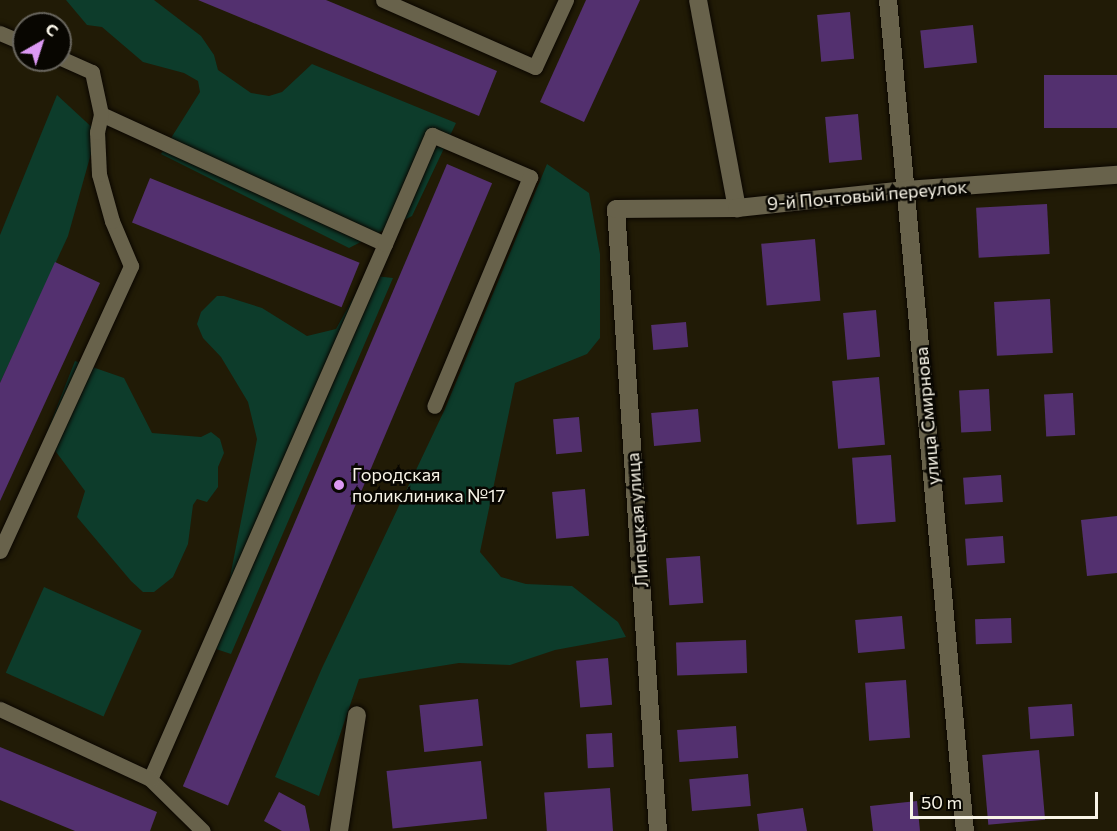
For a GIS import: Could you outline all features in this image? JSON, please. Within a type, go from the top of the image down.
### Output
[{"type":"street","points":[[698,0],[737,208]]},
{"type":"street","name":"улица Смирнова","points":[[888,0],[965,831]]},
{"type":"street","name":"9-й Почтовый переулок","points":[[616,209],[737,208],[906,190],[1117,175]]},
{"type":"street","name":"Липецкая улица","points":[[616,209],[658,831]]},
{"type":"street","points":[[339,831],[357,714]]},
{"type":"lane","points":[[383,0],[535,67],[566,0]]},
{"type":"lane","points":[[0,550],[132,266],[112,221],[99,174],[97,132],[101,114],[92,72],[72,63]]},
{"type":"lane","points":[[101,114],[385,244]]},
{"type":"lane","points":[[150,779],[432,135],[530,177],[434,405]]},
{"type":"lane","points":[[0,709],[150,779],[203,831]]},
{"type":"green space","points":[[66,0],[154,0],[201,36],[214,55],[218,70],[251,93],[269,96],[282,92],[312,64],[456,123],[412,216],[349,248],[161,154],[200,92],[198,81],[184,73],[143,62],[102,27],[87,25]]},
{"type":"green space","points":[[57,95],[97,132],[68,236],[0,383],[0,235]]},
{"type":"green space","points":[[547,164],[589,193],[600,254],[600,338],[587,354],[515,383],[480,552],[501,577],[526,584],[572,586],[618,622],[626,637],[555,650],[510,665],[459,663],[359,679],[319,796],[275,777],[322,668],[444,411]]},
{"type":"green space","points":[[366,275],[393,278],[231,654],[216,649],[257,439],[248,402],[221,357],[203,338],[197,324],[201,312],[217,296],[224,296],[262,308],[307,336],[336,329]]},
{"type":"green space","points":[[75,361],[124,378],[152,433],[201,437],[211,432],[220,439],[224,453],[218,467],[218,487],[207,502],[197,499],[193,505],[188,544],[173,577],[154,592],[143,592],[131,581],[77,517],[85,491],[45,437]]},
{"type":"green space","points":[[44,587],[142,631],[104,716],[6,673]]},
{"type":"building","points":[[198,0],[326,0],[497,71],[479,116]]},
{"type":"building","points":[[586,0],[640,0],[584,122],[540,102]]},
{"type":"building","points":[[850,12],[854,59],[821,62],[817,15]]},
{"type":"building","points":[[973,25],[977,63],[924,68],[920,31]]},
{"type":"building","points":[[1044,75],[1117,75],[1117,128],[1044,128]]},
{"type":"building","points":[[858,114],[862,160],[829,163],[825,117]]},
{"type":"building","name":"Городская поликлиника №17","points":[[447,164],[492,183],[228,805],[183,786]]},
{"type":"building","points":[[150,178],[360,263],[342,307],[132,223]]},
{"type":"building","points":[[1047,204],[1050,254],[979,258],[976,208]]},
{"type":"building","points":[[815,239],[820,301],[767,305],[761,244]]},
{"type":"building","points":[[55,262],[100,283],[0,501],[0,383]]},
{"type":"building","points":[[1050,299],[1053,353],[997,356],[994,302]]},
{"type":"building","points":[[876,310],[880,357],[847,360],[843,313]]},
{"type":"building","points":[[686,322],[688,347],[653,350],[651,325]]},
{"type":"building","points":[[879,377],[885,445],[838,449],[832,381]]},
{"type":"building","points":[[989,389],[991,431],[961,433],[959,391]]},
{"type":"building","points":[[1073,393],[1075,435],[1046,436],[1044,395]]},
{"type":"building","points":[[698,409],[701,442],[654,446],[651,413]]},
{"type":"building","points":[[579,417],[582,452],[556,454],[553,419]]},
{"type":"building","points":[[891,455],[896,522],[857,525],[852,458]]},
{"type":"building","points":[[1001,475],[1003,502],[965,505],[963,478]]},
{"type":"building","points":[[585,489],[589,536],[556,539],[552,492]]},
{"type":"building","points":[[1117,516],[1117,573],[1087,576],[1081,520]]},
{"type":"building","points":[[1003,536],[1005,563],[967,566],[965,539]]},
{"type":"building","points":[[700,556],[703,603],[669,605],[666,558]]},
{"type":"building","points":[[902,616],[905,649],[858,653],[855,620]]},
{"type":"building","points":[[1011,618],[1012,643],[976,644],[975,619]]},
{"type":"building","points":[[746,640],[747,673],[677,675],[676,642]]},
{"type":"building","points":[[608,658],[612,705],[580,708],[576,661]]},
{"type":"building","points":[[906,680],[910,738],[869,741],[865,683]]},
{"type":"building","points":[[478,699],[483,746],[424,752],[419,705]]},
{"type":"building","points":[[1072,704],[1074,736],[1030,739],[1028,707]]},
{"type":"building","points":[[736,726],[738,758],[679,762],[677,730]]},
{"type":"building","points":[[612,733],[614,767],[588,768],[586,734]]},
{"type":"building","points":[[0,747],[157,812],[150,831],[75,831],[0,800]]},
{"type":"building","points":[[1039,750],[1045,820],[988,825],[982,755]]},
{"type":"building","points":[[481,761],[487,819],[393,829],[387,771]]},
{"type":"building","points":[[748,774],[751,806],[692,811],[689,779]]},
{"type":"building","points":[[610,788],[613,831],[547,831],[544,793]]},
{"type":"building","points":[[279,792],[305,806],[310,831],[282,831],[264,821]]},
{"type":"building","points":[[917,801],[920,831],[873,831],[870,806]]},
{"type":"building","points":[[803,808],[807,831],[759,831],[757,814]]},
{"type":"place","name":"Городская поликлиника №17","points":[[339,485]]}]
